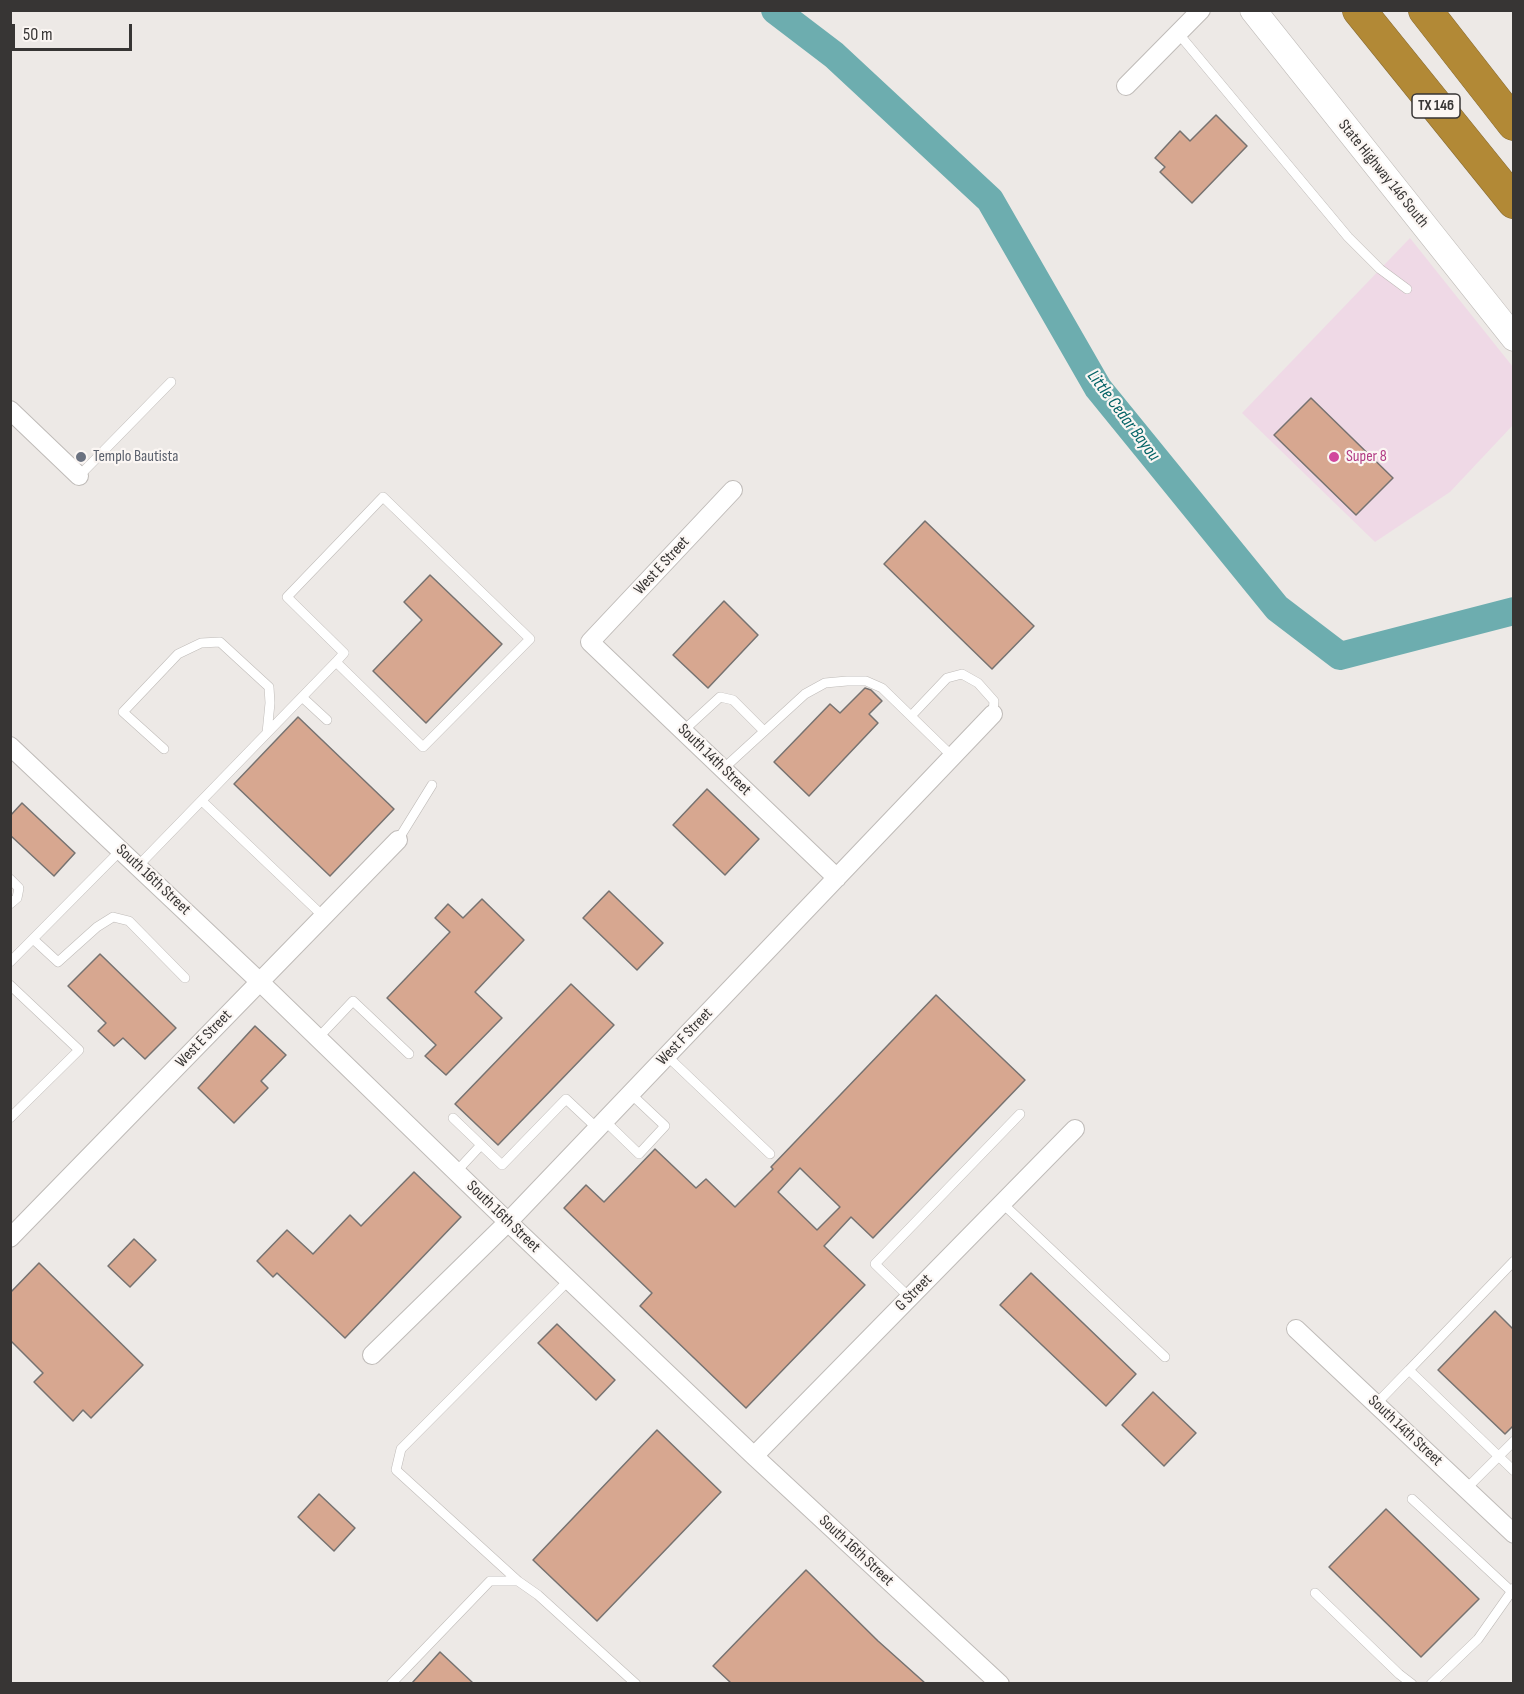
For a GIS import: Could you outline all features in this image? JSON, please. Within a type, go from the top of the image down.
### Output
[{"type":"highway","name":"TX 146","points":[[1359,10],[1514,202]]},
{"type":"highway","name":"TX 146","points":[[1427,10],[1514,124]]},
{"type":"highway","points":[[1427,10],[1514,108]]},
{"type":"main road","name":"State Highway 146 South","points":[[1253,10],[1514,338]]},
{"type":"street","points":[[1126,86],[1201,10]]},
{"type":"street","points":[[10,410],[79,476]]},
{"type":"street","name":"West E Street","points":[[590,642],[733,490]]},
{"type":"street","name":"South 14th Street","points":[[590,642],[837,878]]},
{"type":"street","name":"West F Street","points":[[372,1355],[508,1222],[993,714]]},
{"type":"street","name":"South 16th Street","points":[[12,751],[138,866],[754,1456],[1000,1683]]},
{"type":"street","name":"West E Street","points":[[10,1238],[398,840]]},
{"type":"street","name":"G Street","points":[[754,1456],[1075,1129]]},
{"type":"street","name":"South 14th Street","points":[[1296,1329],[1513,1533]]},
{"type":"lane","points":[[1179,33],[1348,237],[1380,269],[1407,289]]},
{"type":"lane","points":[[79,476],[171,382]]},
{"type":"lane","points":[[138,866],[344,653],[287,597],[383,497],[530,639],[423,747],[336,662]]},
{"type":"lane","points":[[164,749],[123,711],[178,654],[201,642],[220,642],[269,687],[267,733]]},
{"type":"lane","points":[[911,716],[947,678],[962,674],[978,683],[994,701],[993,714]]},
{"type":"lane","points":[[723,769],[805,694],[825,683],[866,681],[882,688],[954,757]]},
{"type":"lane","points":[[302,696],[327,720]]},
{"type":"lane","points":[[683,731],[720,697],[733,700],[764,731]]},
{"type":"lane","points":[[398,840],[432,785]]},
{"type":"lane","points":[[202,801],[324,917]]},
{"type":"lane","points":[[10,962],[121,850]]},
{"type":"lane","points":[[10,879],[19,888],[17,898],[10,904]]},
{"type":"lane","points":[[33,939],[58,962],[97,927],[113,917],[129,921],[185,978]]},
{"type":"lane","points":[[10,985],[79,1050],[10,1118]]},
{"type":"lane","points":[[318,1038],[353,1002],[409,1054]]},
{"type":"lane","points":[[667,1056],[770,1154]]},
{"type":"lane","points":[[453,1118],[502,1166],[566,1099],[639,1154],[665,1126],[631,1094]]},
{"type":"lane","points":[[909,1298],[875,1264],[1020,1114]]},
{"type":"lane","points":[[456,1172],[481,1145]]},
{"type":"lane","points":[[1002,1203],[1165,1357]]},
{"type":"lane","points":[[1376,1404],[1514,1261]]},
{"type":"lane","points":[[569,1280],[401,1449],[396,1470],[518,1581],[538,1595],[636,1683]]},
{"type":"lane","points":[[1409,1370],[1514,1471]]},
{"type":"lane","points":[[1466,1489],[1514,1441]]},
{"type":"lane","points":[[1412,1499],[1512,1590],[1478,1639],[1431,1683]]},
{"type":"lane","points":[[391,1683],[490,1581],[518,1581]]},
{"type":"lane","points":[[1315,1593],[1399,1674],[1412,1683]]},
{"type":"shaded area","points":[[1410,238],[1513,367],[1513,425],[1450,492],[1375,542],[1242,413]]},
{"type":"building","points":[[1216,115],[1247,146],[1192,203],[1160,172],[1165,167],[1155,158],[1180,131],[1190,141]]},
{"type":"building","name":"Super 8","points":[[1311,398],[1393,478],[1356,515],[1274,435]]},
{"type":"building","points":[[925,521],[1034,626],[992,669],[884,564]]},
{"type":"building","points":[[430,575],[502,644],[426,723],[373,671],[422,620],[404,602]]},
{"type":"building","points":[[724,601],[758,635],[708,688],[673,655]]},
{"type":"building","points":[[865,688],[871,690],[882,701],[869,714],[878,723],[809,796],[774,762],[830,704],[840,713]]},
{"type":"building","points":[[298,717],[394,809],[330,876],[234,784]]},
{"type":"building","points":[[707,789],[759,839],[725,875],[673,825]]},
{"type":"building","points":[[22,803],[75,853],[54,876],[10,835],[10,816]]},
{"type":"building","points":[[609,891],[663,943],[637,970],[583,918]]},
{"type":"building","points":[[482,899],[524,940],[475,992],[502,1018],[446,1075],[425,1056],[436,1045],[387,998],[450,932],[435,918],[448,904],[463,918]]},
{"type":"building","points":[[100,954],[176,1028],[145,1059],[123,1038],[114,1046],[98,1031],[106,1023],[68,986]]},
{"type":"building","points":[[571,984],[614,1025],[498,1145],[455,1104]]},
{"type":"building","points":[[936,995],[1025,1080],[873,1238],[851,1217],[824,1246],[865,1285],[746,1408],[640,1306],[652,1293],[564,1208],[586,1185],[604,1202],[655,1149],[696,1188],[706,1179],[735,1207],[773,1169],[771,1167]],"holes":[[[800,1168],[840,1207],[817,1230],[778,1192]]]},
{"type":"building","points":[[255,1026],[286,1055],[261,1081],[268,1088],[234,1123],[198,1088]]},
{"type":"building","points":[[414,1172],[461,1217],[345,1338],[277,1273],[273,1277],[257,1261],[287,1230],[313,1254],[350,1215],[361,1226]]},
{"type":"building","points":[[134,1239],[156,1260],[130,1287],[108,1266]]},
{"type":"building","points":[[39,1263],[143,1365],[91,1418],[83,1410],[73,1421],[34,1382],[43,1373],[10,1340],[10,1293]]},
{"type":"building","points":[[1031,1273],[1136,1374],[1106,1406],[1000,1305]]},
{"type":"building","points":[[1495,1311],[1514,1330],[1514,1425],[1505,1434],[1438,1370]]},
{"type":"building","points":[[557,1324],[615,1380],[596,1400],[538,1343]]},
{"type":"building","points":[[1153,1392],[1196,1433],[1164,1466],[1122,1425]]},
{"type":"building","points":[[657,1430],[721,1492],[597,1621],[533,1560]]},
{"type":"building","points":[[319,1494],[355,1528],[334,1551],[298,1517]]},
{"type":"building","points":[[1386,1509],[1479,1599],[1421,1657],[1329,1567]]},
{"type":"building","points":[[806,1570],[878,1641],[925,1683],[731,1683],[713,1666]]},
{"type":"building","points":[[440,1652],[473,1683],[412,1683]]},
{"type":"waterway","name":"Little Cedar Bayou","points":[[775,10],[834,55],[990,200],[1098,388],[1277,608],[1340,656],[1514,611]]},
{"type":"place","name":"Templo Bautista","points":[[81,457]]},
{"type":"place","name":"Super 8","points":[[1334,457]]}]
